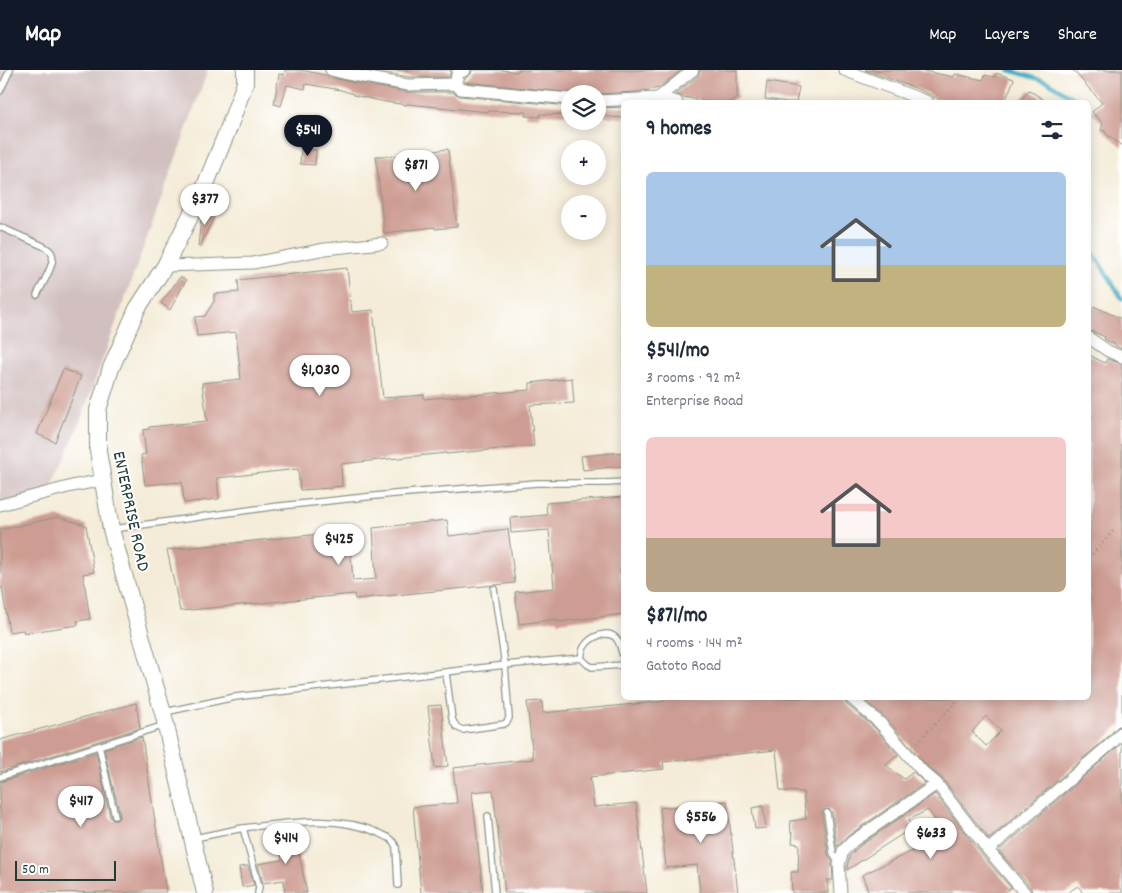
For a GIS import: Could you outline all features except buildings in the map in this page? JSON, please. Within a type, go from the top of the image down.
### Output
[{"type":"main road","name":"ENTERPRISE ROAD","points":[[206,893],[164,719],[111,529],[98,451],[98,410],[111,368],[137,309],[165,266],[203,192],[245,83],[245,70]]},
{"type":"street","points":[[331,70],[408,86],[454,84],[461,89],[561,98]]},
{"type":"street","points":[[454,84],[457,74],[465,70]]},
{"type":"street","points":[[658,98],[693,70]]},
{"type":"street","points":[[844,70],[923,100]]},
{"type":"street","points":[[628,100],[658,98],[668,100]]},
{"type":"street","points":[[606,101],[621,100]]},
{"type":"street","points":[[165,266],[252,263],[326,249],[382,243]]},
{"type":"street","points":[[1091,339],[1108,351],[1122,357]]},
{"type":"street","points":[[0,506],[72,486],[103,480]]},
{"type":"street","points":[[852,700],[880,723],[906,754],[937,784],[988,850],[1025,893]]},
{"type":"street","points":[[988,850],[1113,742],[1122,732]]},
{"type":"street","points":[[841,893],[839,866],[843,851],[853,841],[937,784]]},
{"type":"lane","points":[[0,91],[10,70]]},
{"type":"lane","points":[[0,227],[43,246],[52,254],[51,266],[37,295]]},
{"type":"lane","points":[[111,529],[271,507],[394,494],[537,483],[621,482]]},
{"type":"lane","points":[[446,672],[452,719],[455,726],[463,730],[507,722],[509,718],[505,666],[494,589]]},
{"type":"lane","points":[[581,658],[587,642],[601,635],[608,634],[614,637],[619,643],[621,650]]},
{"type":"lane","points":[[0,777],[99,746],[164,719],[235,697],[581,658]]},
{"type":"lane","points":[[581,658],[592,666],[621,665]]},
{"type":"lane","points":[[99,746],[115,816]]},
{"type":"lane","points":[[827,813],[833,853],[836,859],[840,861]]},
{"type":"lane","points":[[488,816],[495,893]]},
{"type":"lane","points":[[192,838],[243,828],[321,821],[369,829],[390,838],[394,842],[398,885]]},
{"type":"lane","points":[[243,828],[259,887],[258,893]]},
{"type":"path","points":[[1091,556],[1115,529]]},
{"type":"path","points":[[906,754],[958,700]]},
{"type":"shaded area","points":[[0,70],[208,70],[77,430],[46,499],[0,513]]},
{"type":"waterway","points":[[1009,70],[1048,82],[1076,100]]},
{"type":"waterway","points":[[1091,249],[1122,299]]}]
